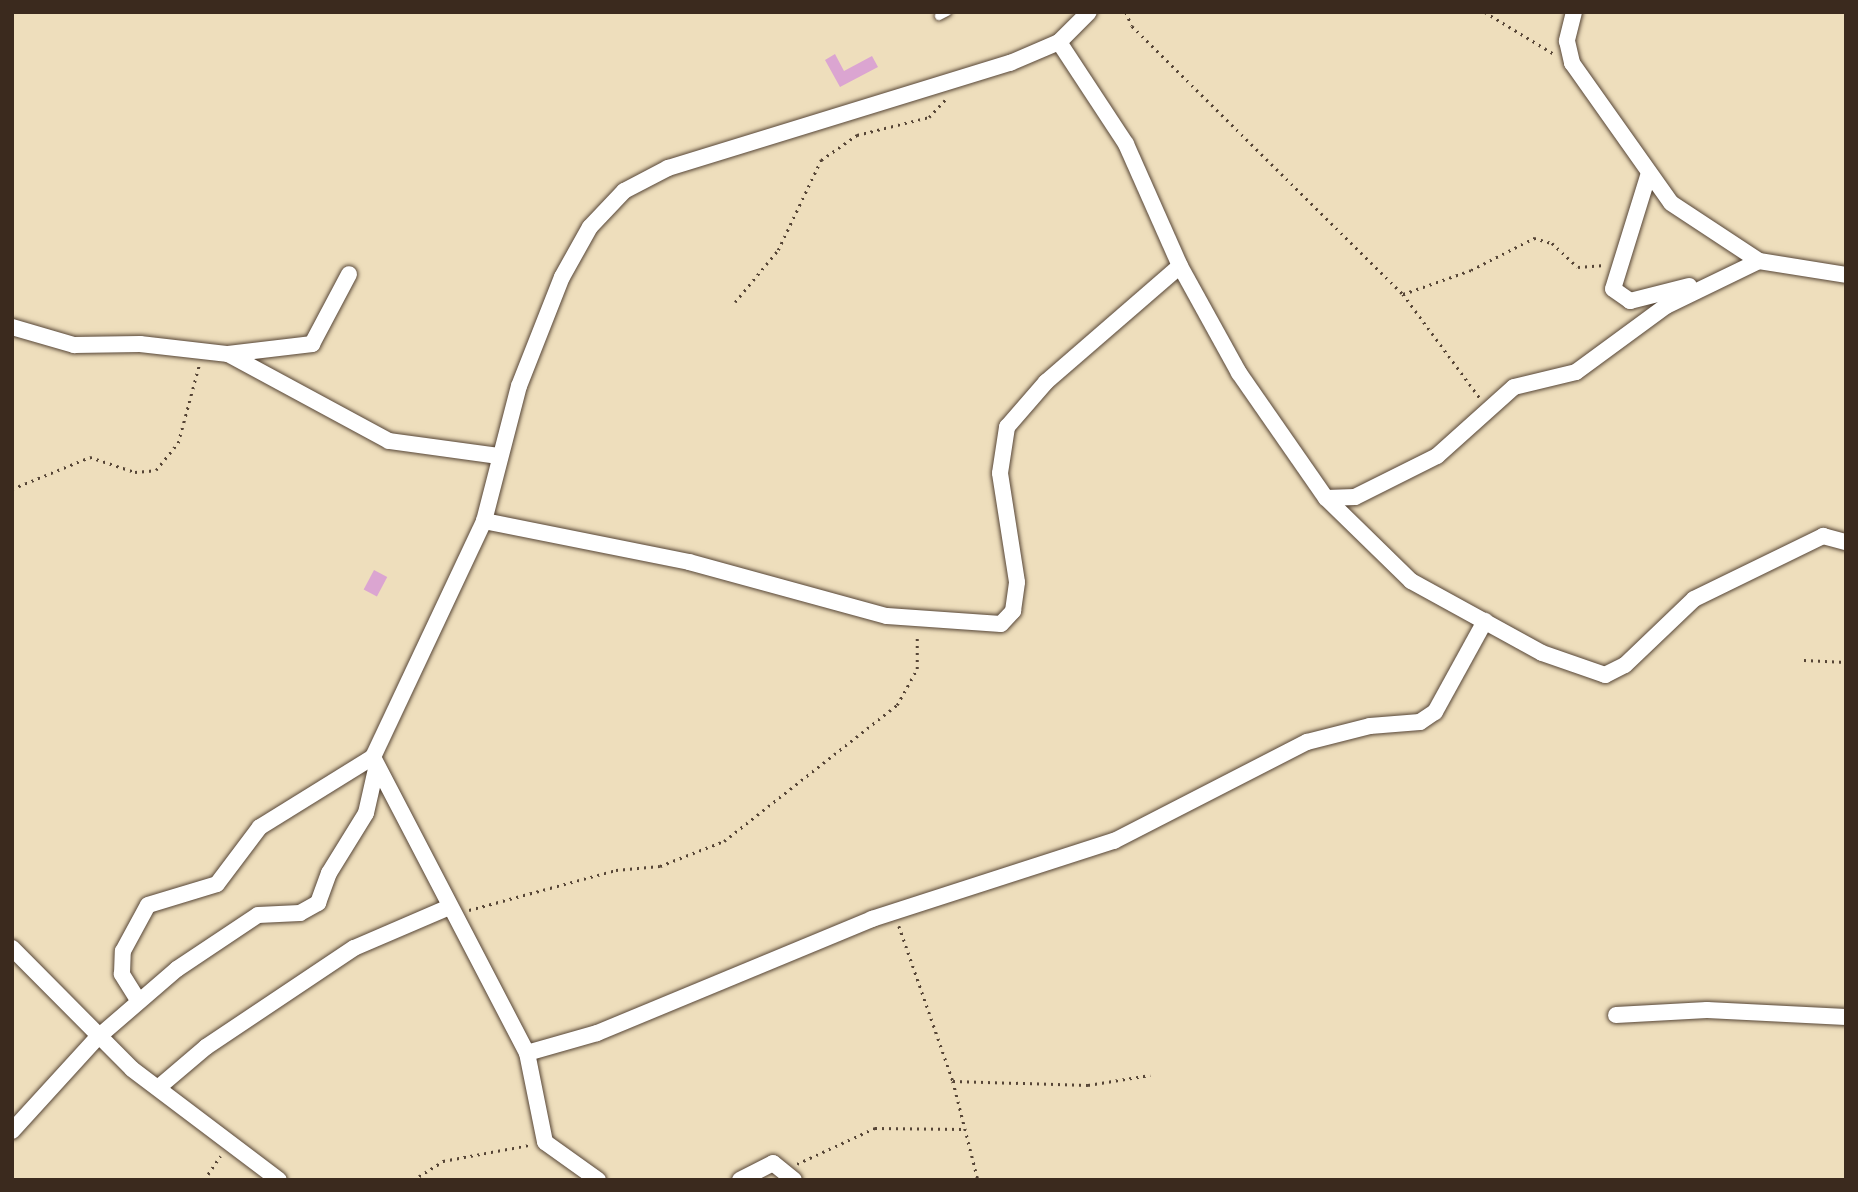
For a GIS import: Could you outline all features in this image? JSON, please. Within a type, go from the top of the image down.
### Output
[{"type":"street","points":[[12,1131],[97,1038],[138,1000],[258,915],[300,913],[318,903],[329,873],[366,814],[374,763],[484,521],[498,456],[562,277],[590,227],[624,191],[725,146],[956,83],[1059,42],[1089,12]]},
{"type":"street","points":[[1574,12],[1567,41],[1572,63],[1608,106],[1648,176],[1691,220],[1759,261],[1846,275]]},
{"type":"street","points":[[1059,42],[1126,144],[1180,266],[1239,373],[1326,498],[1411,581],[1579,670],[1605,675],[1625,665],[1694,599],[1823,536],[1846,542]]},
{"type":"street","points":[[1648,176],[1643,209],[1619,262],[1613,289],[1630,302],[1701,285],[1759,261]]},
{"type":"street","points":[[484,521],[689,562],[916,620],[980,627],[1009,619],[1017,582],[1000,473],[1007,427],[1046,382],[1180,266]]},
{"type":"street","points":[[228,354],[312,344],[349,274]]},
{"type":"street","points":[[1326,498],[1355,497],[1437,456],[1514,387],[1576,372],[1701,285]]},
{"type":"street","points":[[12,327],[74,345],[202,348],[228,354],[389,441],[498,456]]},
{"type":"street","points":[[527,1053],[597,1033],[893,912],[1144,829],[1307,742],[1370,726],[1420,722],[1435,712],[1485,621]]},
{"type":"street","points":[[374,763],[447,908],[527,1053],[545,1142],[598,1180]]},
{"type":"street","points":[[138,1000],[122,974],[123,951],[148,905],[217,884],[260,827],[374,763]]},
{"type":"street","points":[[159,1087],[206,1046],[354,948],[447,908]]},
{"type":"street","points":[[16,959],[97,1038],[279,1180]]},
{"type":"street","points":[[1616,1015],[1707,1010],[1846,1017]]},
{"type":"street","points":[[740,1180],[773,1163],[790,1175]]},
{"type":"path","points":[[1126,12],[1132,26],[1403,294],[1487,410]]},
{"type":"path","points":[[1485,12],[1572,63]]},
{"type":"path","points":[[736,302],[778,250],[821,160],[857,135],[929,117],[956,83]]},
{"type":"path","points":[[1403,294],[1471,271],[1534,238],[1552,243],[1578,267],[1619,262]]},
{"type":"path","points":[[12,489],[90,457],[135,472],[156,470],[178,443],[202,348]]},
{"type":"path","points":[[447,908],[495,906],[615,870],[660,866],[724,841],[851,747],[904,697],[916,669],[916,620]]},
{"type":"path","points":[[1804,660],[1846,662]]},
{"type":"path","points":[[893,912],[953,1081],[978,1180]]},
{"type":"path","points":[[953,1081],[1088,1086],[1150,1075]]},
{"type":"path","points":[[790,1175],[875,1128],[964,1129]]},
{"type":"path","points":[[204,1180],[230,1142]]},
{"type":"path","points":[[413,1180],[443,1161],[545,1142]]},
{"type":"building","points":[[835,54],[844,71],[872,56],[878,67],[840,87],[825,60]]},
{"type":"building","points":[[374,570],[387,577],[377,596],[364,589]]}]
